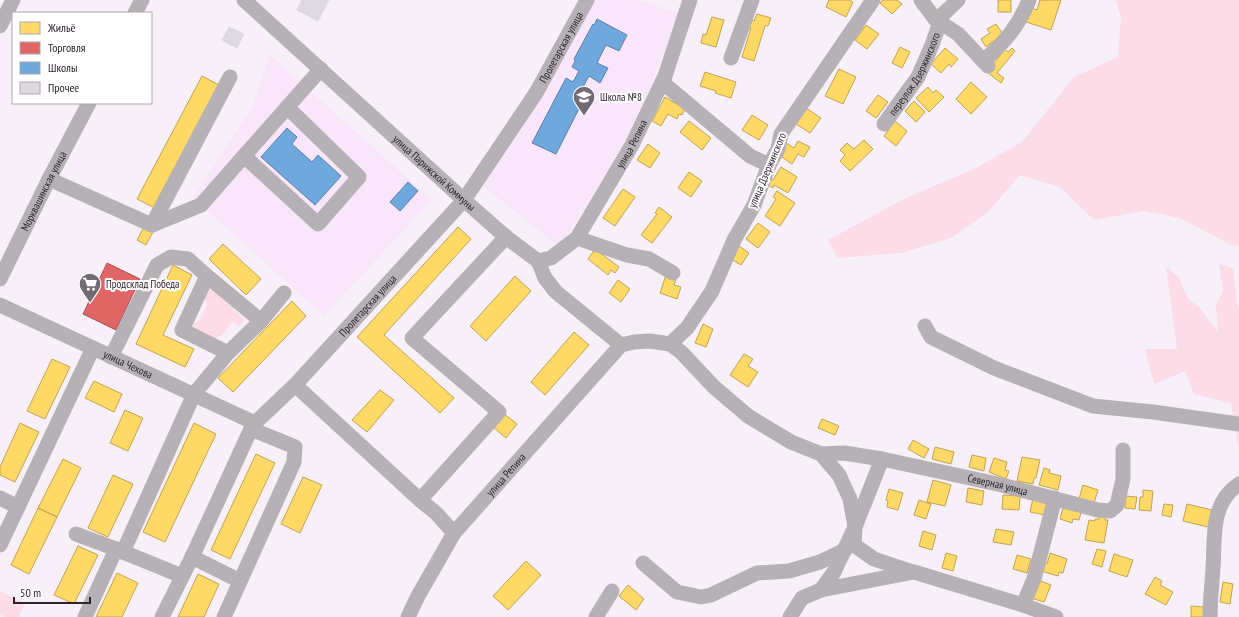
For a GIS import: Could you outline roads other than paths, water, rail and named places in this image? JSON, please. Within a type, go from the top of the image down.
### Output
[{"type":"street","points":[[0,26],[13,0]]},
{"type":"street","points":[[136,12],[142,0]]},
{"type":"street","name":"улица Парижской Коммуны","points":[[244,0],[464,200],[506,237],[538,261],[545,278],[556,292],[621,345]]},
{"type":"street","name":"Пролетарская улица","points":[[162,617],[192,557],[253,426],[295,385],[464,200],[536,93],[587,0]]},
{"type":"street","name":"улица Репина","points":[[538,261],[551,258],[577,238],[632,145],[662,82],[690,0]]},
{"type":"street","points":[[731,58],[752,0]]},
{"type":"street","name":"улица Дзержинского","points":[[670,344],[687,328],[712,291],[734,240],[754,205],[769,165],[778,149],[781,134],[873,0]]},
{"type":"street","points":[[921,0],[938,21],[958,34],[986,64],[1015,28],[1029,0]]},
{"type":"street","points":[[938,21],[958,0]]},
{"type":"street","name":"переулок Дзержинского","points":[[884,124],[918,77],[932,45],[938,21]]},
{"type":"street","points":[[49,179],[152,225],[202,205],[321,69]]},
{"type":"street","points":[[152,225],[230,77]]},
{"type":"street","points":[[662,82],[750,156],[769,165]]},
{"type":"street","name":"Морквашинская улица","points":[[1,274],[88,104]]},
{"type":"street","points":[[244,156],[318,224],[349,189],[359,177],[287,107]]},
{"type":"street","points":[[420,500],[499,412],[412,338],[506,237]]},
{"type":"street","points":[[577,238],[627,255],[649,259],[673,272]]},
{"type":"street","points":[[111,357],[157,265],[171,257],[188,259],[261,321]]},
{"type":"street","points":[[207,276],[182,330],[228,353]]},
{"type":"street","points":[[85,617],[119,551],[194,394],[228,353],[261,321],[284,293]]},
{"type":"street","name":"улица Чехова","points":[[0,305],[194,394],[295,447],[294,462],[240,581]]},
{"type":"street","points":[[925,326],[931,337],[994,368],[1094,406],[1153,412],[1239,424]]},
{"type":"street","points":[[621,345],[650,341],[670,344]]},
{"type":"street","name":"Северная улица","points":[[670,344],[681,352],[714,386],[748,416],[791,442],[821,454],[844,453],[882,459],[1002,485],[1098,510],[1110,511],[1117,505],[1123,479],[1123,450]]},
{"type":"street","name":"улица Репина","points":[[409,617],[418,596],[454,533],[621,345]]},
{"type":"street","points":[[0,545],[93,348]]},
{"type":"street","points":[[295,385],[436,513],[454,533]]},
{"type":"street","name":"Северная улица","points":[[821,454],[839,475],[850,499],[855,527]]},
{"type":"street","points":[[821,590],[834,572],[845,550],[882,459]]},
{"type":"street","points":[[1210,617],[1213,536],[1220,507],[1230,490],[1239,484]]},
{"type":"street","points":[[0,498],[18,507]]},
{"type":"street","points":[[1023,605],[1034,579],[1055,498]]},
{"type":"street","points":[[855,527],[854,545],[874,559],[1023,605],[1056,617]]},
{"type":"street","points":[[76,534],[182,576]]},
{"type":"street","points":[[644,563],[677,592],[701,597],[711,596],[757,574],[789,571],[820,562],[845,550]]},
{"type":"street","points":[[192,557],[240,581],[224,617]]},
{"type":"street","points":[[790,617],[802,598],[821,590],[914,572]]},
{"type":"street","points":[[596,617],[612,591]]},
{"type":"place","name":"Школа №8","points":[[584,116]]},
{"type":"place","name":"Продсклад Победа","points":[[90,304]]}]
